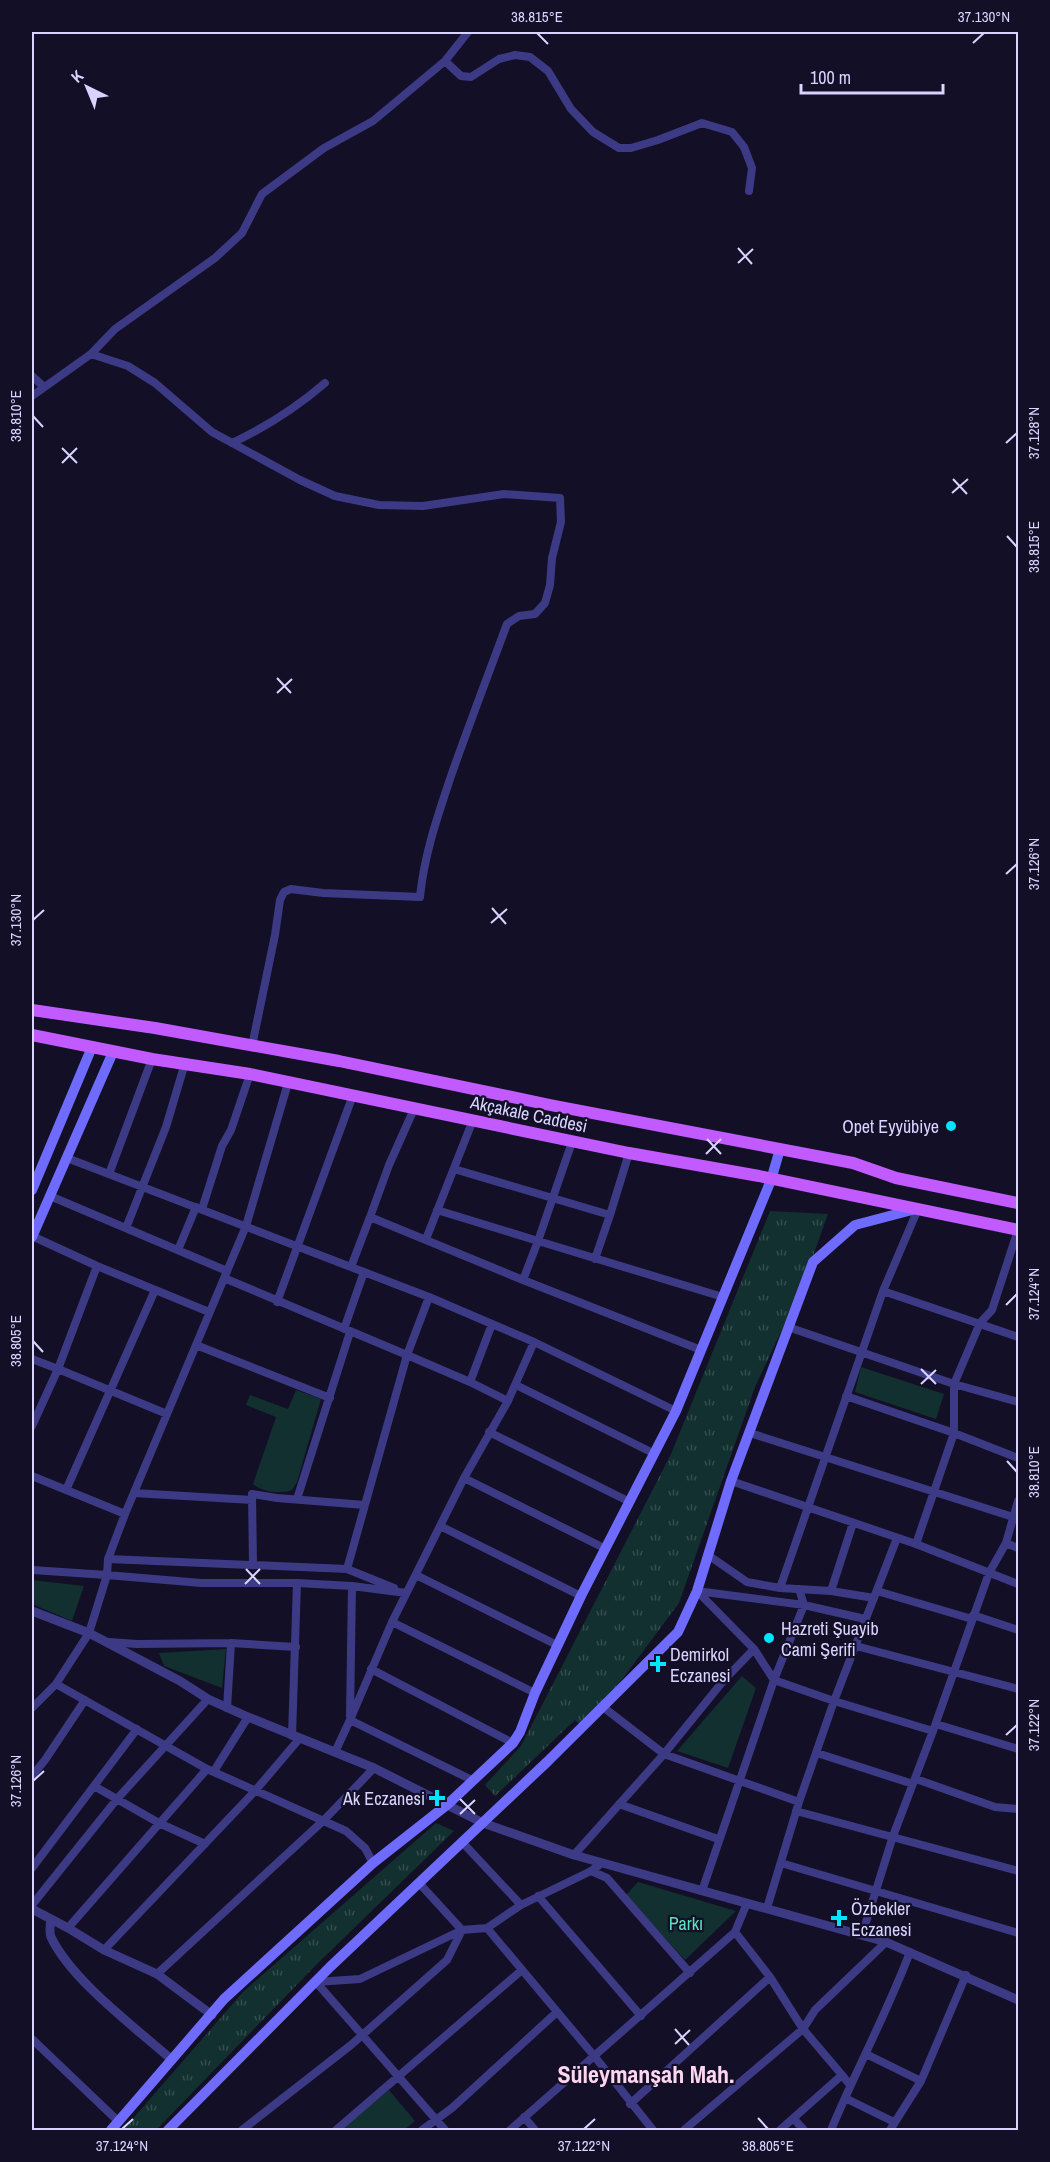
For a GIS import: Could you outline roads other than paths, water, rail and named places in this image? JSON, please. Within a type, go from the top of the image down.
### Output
[{"type":"main road","name":"Akçakale Caddesi","points":[[32,1010],[339,1061],[853,1163],[896,1178],[1018,1203]]},
{"type":"main road","name":"Akçakale Caddesi","points":[[32,1035],[152,1059],[250,1074],[572,1142],[771,1179],[1018,1230]]},
{"type":"main road","points":[[32,1190],[92,1047]]},
{"type":"main road","points":[[32,1237],[113,1052]]},
{"type":"main road","points":[[115,2126],[224,1999],[374,1863],[448,1804],[513,1743],[581,1596],[676,1411],[771,1179],[780,1149]]},
{"type":"main road","points":[[168,2130],[316,1982],[678,1632],[697,1591],[731,1481],[813,1262],[855,1226],[918,1209]]},
{"type":"street","points":[[32,396],[91,354],[115,329],[215,258],[242,233],[262,194],[324,148],[373,122],[445,61],[468,32]]},
{"type":"street","points":[[445,61],[461,75],[471,77],[499,59],[515,55],[530,57],[548,71],[571,109],[593,132],[619,148],[631,148],[658,140],[702,123],[732,132],[744,147],[752,168],[749,190]]},
{"type":"street","points":[[91,354],[128,366],[155,383],[212,432],[300,480],[335,495],[379,505],[423,506],[504,494],[560,498],[561,522],[552,558],[550,585],[545,603],[534,614],[519,616],[507,624],[472,714],[435,822],[421,880],[420,897],[323,893],[291,889],[284,892],[280,900],[252,1046]]},
{"type":"street","points":[[32,376],[44,387]]},
{"type":"street","points":[[232,443],[276,420],[302,403],[325,383]]},
{"type":"street","points":[[109,1174],[152,1059]]},
{"type":"street","points":[[126,1228],[166,1127],[185,1063]]},
{"type":"street","points":[[178,1250],[199,1208],[222,1146],[231,1131],[250,1074]]},
{"type":"street","points":[[32,1708],[56,1684],[89,1633],[107,1575],[108,1559],[125,1514],[246,1226],[288,1083]]},
{"type":"street","points":[[277,1302],[353,1095]]},
{"type":"street","points":[[351,1267],[389,1165],[414,1109]]},
{"type":"street","points":[[426,1239],[473,1120]]},
{"type":"street","points":[[523,1280],[572,1142]]},
{"type":"street","points":[[595,1259],[629,1153]]},
{"type":"street","points":[[67,1158],[299,1246],[492,1324],[676,1411]]},
{"type":"street","points":[[454,1169],[610,1215]]},
{"type":"street","points":[[50,1196],[178,1250],[277,1302],[407,1355],[508,1401]]},
{"type":"street","points":[[780,1588],[883,1291],[918,1209]]},
{"type":"street","points":[[437,1210],[723,1297]]},
{"type":"street","points":[[370,1217],[701,1350]]},
{"type":"street","points":[[916,1544],[932,1491],[954,1433],[954,1384],[980,1323],[992,1310],[1018,1230]]},
{"type":"street","points":[[32,1237],[209,1312]]},
{"type":"street","points":[[32,1426],[58,1369],[97,1266]]},
{"type":"street","points":[[297,1498],[330,1398],[364,1272]]},
{"type":"street","points":[[66,1490],[155,1290]]},
{"type":"street","points":[[883,1291],[1018,1337]]},
{"type":"street","points":[[346,1569],[407,1355],[429,1298]]},
{"type":"street","points":[[470,1383],[492,1324]]},
{"type":"street","points":[[788,1327],[954,1384],[1018,1402]]},
{"type":"street","points":[[335,1752],[406,1593],[464,1478],[508,1401],[534,1342]]},
{"type":"street","points":[[196,1346],[330,1398]]},
{"type":"street","points":[[32,1359],[167,1414]]},
{"type":"street","points":[[516,1385],[655,1454]]},
{"type":"street","points":[[846,1396],[954,1433],[1018,1458]]},
{"type":"street","points":[[489,1432],[630,1502]]},
{"type":"street","points":[[750,1433],[1013,1516]]},
{"type":"street","points":[[32,1476],[125,1514]]},
{"type":"street","points":[[464,1478],[606,1549]]},
{"type":"street","points":[[731,1481],[916,1544],[1018,1584]]},
{"type":"street","points":[[134,1493],[252,1500]]},
{"type":"street","points":[[253,1564],[252,1494],[365,1505]]},
{"type":"street","points":[[862,1935],[894,1836],[935,1728],[989,1573],[1006,1543],[1018,1501]]},
{"type":"street","points":[[831,1591],[853,1523]]},
{"type":"street","points":[[440,1526],[581,1596]]},
{"type":"street","points":[[767,1908],[796,1811],[834,1701],[897,1538]]},
{"type":"street","points":[[1006,1543],[1018,1548]]},
{"type":"street","points":[[708,1555],[747,1582],[780,1588],[876,1594],[1018,1630]]},
{"type":"street","points":[[108,1559],[346,1569],[406,1593]]},
{"type":"street","points":[[32,1570],[201,1583],[297,1583],[352,1586],[406,1593]]},
{"type":"street","points":[[416,1575],[557,1645]]},
{"type":"street","points":[[104,1950],[255,1791],[296,1737],[292,1690],[296,1647],[297,1583]]},
{"type":"street","points":[[350,1720],[352,1586]]},
{"type":"street","points":[[702,1891],[774,1680],[804,1605],[799,1589]]},
{"type":"street","points":[[697,1591],[804,1605],[865,1619]]},
{"type":"street","points":[[697,1591],[754,1649],[774,1680],[834,1701],[1018,1749]]},
{"type":"street","points":[[32,1611],[89,1633],[180,1681],[208,1699],[248,1718],[374,1768],[483,1823],[574,1855],[886,1942],[966,1975],[1018,2000]]},
{"type":"street","points":[[392,1622],[535,1693]]},
{"type":"street","points":[[104,1642],[231,1643],[296,1647]]},
{"type":"street","points":[[227,1708],[231,1643]]},
{"type":"street","points":[[856,1646],[1018,1689]]},
{"type":"street","points":[[574,1855],[664,1754],[724,1680],[754,1649]]},
{"type":"street","points":[[371,1669],[513,1743]]},
{"type":"street","points":[[56,1684],[211,1770],[346,1831],[364,1848],[374,1863]]},
{"type":"street","points":[[208,1699],[117,1799],[32,1907],[104,1950],[157,1974],[212,2015]]},
{"type":"street","points":[[32,1776],[35,1764],[85,1700]]},
{"type":"street","points":[[603,1707],[664,1754],[799,1802]]},
{"type":"street","points":[[68,1928],[159,1823],[211,1770],[248,1718]]},
{"type":"street","points":[[350,1720],[472,1780]]},
{"type":"street","points":[[32,1868],[137,1729]]},
{"type":"street","points":[[817,1753],[995,1807],[1018,1809]]},
{"type":"street","points":[[157,1974],[324,1820],[374,1768]]},
{"type":"street","points":[[94,1786],[159,1823],[205,1844]]},
{"type":"street","points":[[619,1804],[718,1839]]},
{"type":"street","points":[[796,1811],[1018,1871]]},
{"type":"street","points":[[462,1842],[521,1905]]},
{"type":"street","points":[[316,1982],[360,1979],[462,1930],[487,1928],[521,1905],[602,1863]]},
{"type":"street","points":[[781,1863],[1018,1933]]},
{"type":"street","points":[[591,1870],[607,1878],[690,1972]]},
{"type":"street","points":[[419,1883],[462,1930]]},
{"type":"street","points":[[538,1896],[641,2016]]},
{"type":"street","points":[[510,2130],[735,1932],[747,1903]]},
{"type":"street","points":[[51,1919],[50,1935],[65,1959],[83,1981],[172,2061]]},
{"type":"street","points":[[487,1928],[595,2056],[630,2104],[653,2130]]},
{"type":"street","points":[[242,2130],[363,2035],[447,1960],[462,1930]]},
{"type":"street","points":[[735,1932],[770,1977],[803,2030],[850,2085]]},
{"type":"street","points":[[684,2130],[803,2030],[815,2010],[886,1942]]},
{"type":"street","points":[[831,2130],[891,2001],[910,1952]]},
{"type":"street","points":[[336,2130],[522,1970]]},
{"type":"street","points":[[890,2130],[921,2081],[966,1975]]},
{"type":"street","points":[[630,2104],[770,1977]]},
{"type":"street","points":[[316,1982],[445,2130]]},
{"type":"street","points":[[422,2130],[452,2108],[557,2012]]},
{"type":"street","points":[[33,2044],[115,2126]]},
{"type":"street","points":[[866,2054],[921,2081]]},
{"type":"street","points":[[780,2130],[842,2075]]},
{"type":"street","points":[[845,2098],[894,2122]]},
{"type":"street","points":[[524,2117],[535,2130]]},
{"type":"street","points":[[794,2119],[804,2130]]},
{"type":"place","name":"Opet Eyyübiye","points":[[951,1126]]},
{"type":"place","name":"Hazreti Şuayib Cami Şerifi","points":[[769,1638]]},
{"type":"place","name":"Demirkol Eczanesi","points":[[658,1664]]},
{"type":"place","name":"Ak Eczanesi","points":[[437,1798]]},
{"type":"place","name":"Özbekler Eczanesi","points":[[839,1918]]},
{"type":"district","name":"Süleymanşah Mah.","points":[[646,2074]]},
{"type":"park label","name":"Parkı","points":[[686,1923]]}]
